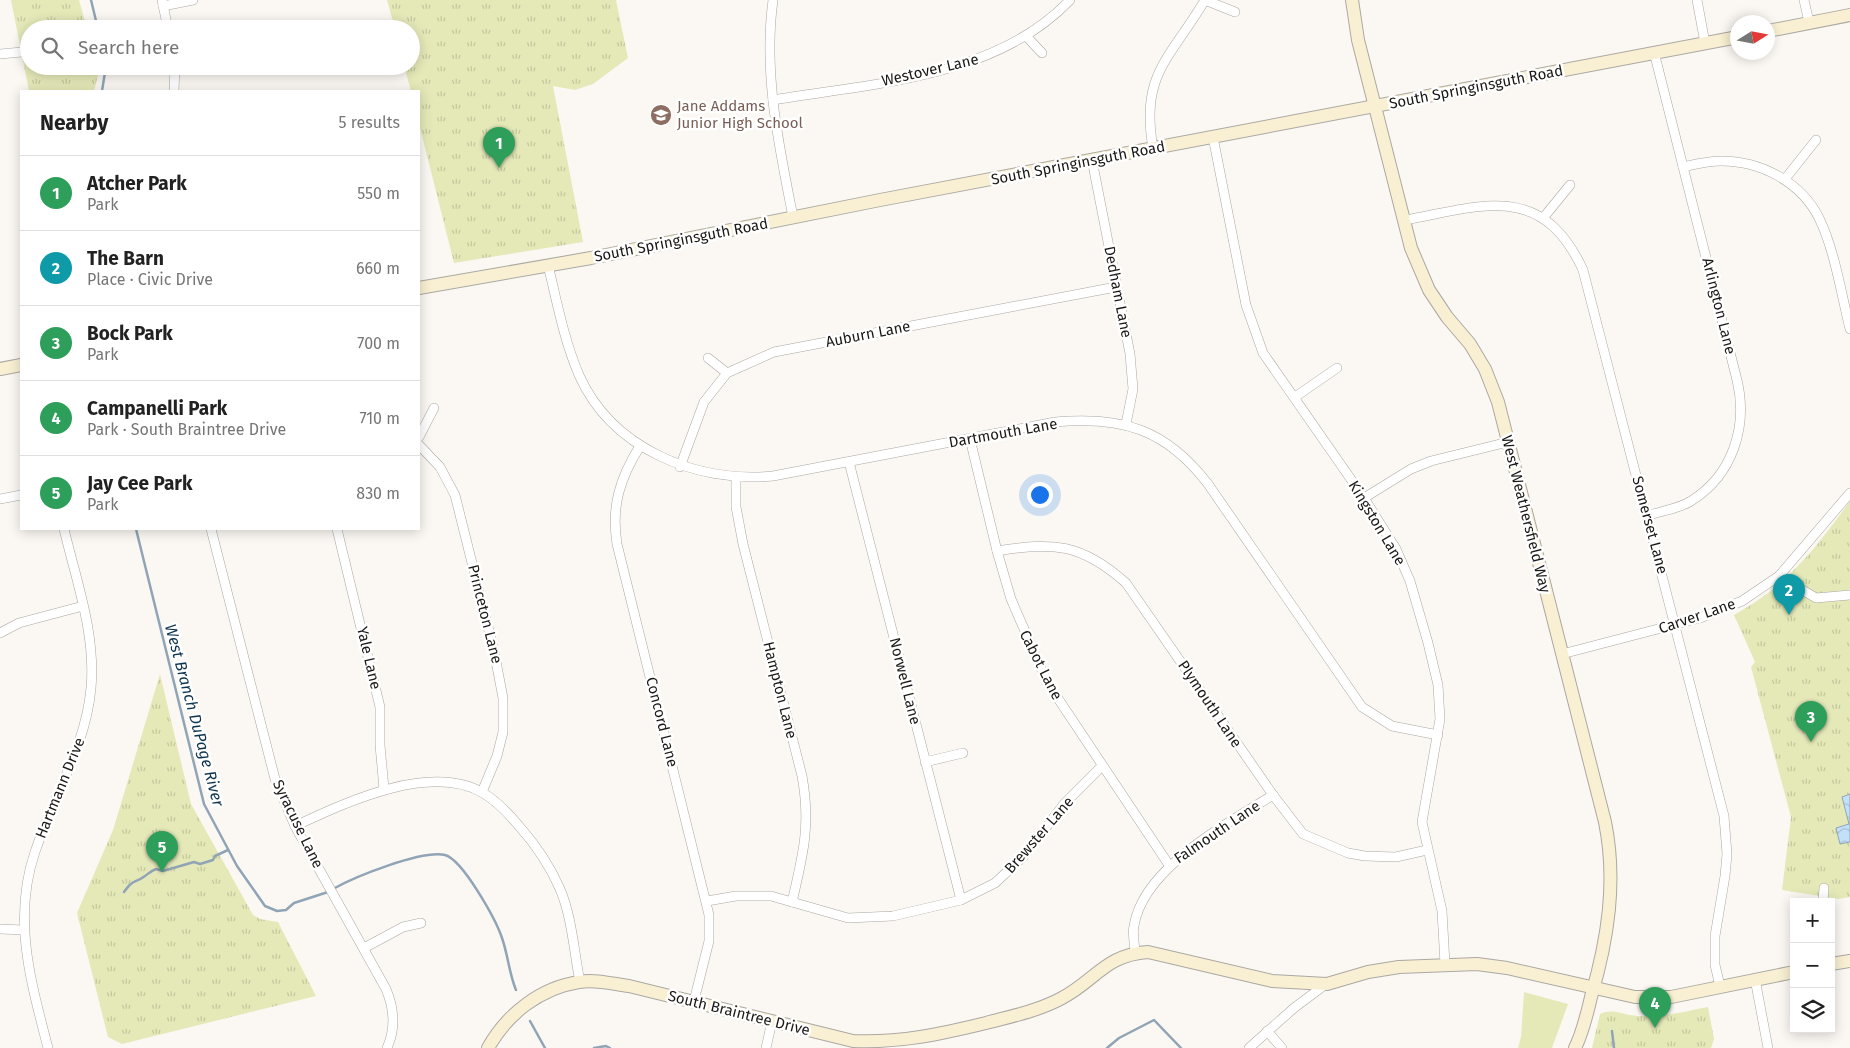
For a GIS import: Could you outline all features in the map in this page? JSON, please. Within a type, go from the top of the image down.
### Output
[{"type":"street","points":[[166,20],[162,3],[193,0]]},
{"type":"street","points":[[773,0],[770,59],[773,100],[793,217]]},
{"type":"street","name":"Westover Lane","points":[[773,100],[952,68],[983,58],[1027,37],[1070,0]]},
{"type":"street","points":[[1153,148],[1148,119],[1152,86],[1161,66],[1205,0],[1235,12]]},
{"type":"street","name":"West Weathersfield Way","points":[[1352,0],[1355,29],[1411,248],[1429,290],[1447,317],[1473,349],[1489,377],[1508,442],[1602,808],[1609,850],[1611,884],[1608,919],[1602,960],[1575,1048]]},
{"type":"street","points":[[1697,0],[1705,44]]},
{"type":"street","points":[[1804,0],[1809,22]]},
{"type":"street","points":[[1775,29],[1850,15]]},
{"type":"street","points":[[1027,37],[1042,53]]},
{"type":"street","name":"South Springinsguth Road","points":[[420,288],[548,266],[793,217],[1730,39]]},
{"type":"street","points":[[0,54],[20,52]]},
{"type":"street","name":"Arlington Lane","points":[[1647,516],[1690,502],[1713,483],[1734,450],[1742,412],[1737,380],[1654,52]]},
{"type":"street","points":[[174,90],[175,75]]},
{"type":"street","name":"Kingston Lane","points":[[1213,137],[1246,305],[1263,353],[1364,498],[1396,548],[1410,582],[1438,685],[1440,702],[1438,735],[1422,822],[1442,911],[1445,964]]},
{"type":"street","points":[[1785,179],[1816,140]]},
{"type":"street","name":"Dedham Lane","points":[[1092,160],[1132,374],[1133,389],[1126,424]]},
{"type":"street","points":[[1683,167],[1721,161],[1741,163],[1760,168],[1785,179],[1798,190],[1818,218],[1828,243],[1850,329]]},
{"type":"street","points":[[1544,217],[1570,185]]},
{"type":"street","name":"Somerset Lane","points":[[1405,220],[1489,204],[1520,208],[1544,217],[1570,244],[1586,276],[1724,816],[1727,854],[1714,936],[1720,986]]},
{"type":"street","name":"Dartmouth Lane","points":[[548,266],[566,341],[580,376],[606,415],[640,446],[680,466],[736,478],[772,476],[1055,422],[1081,420],[1101,420],[1126,424],[1165,443],[1198,471],[1362,707],[1387,724],[1438,735]]},
{"type":"street","name":"Auburn Lane","points":[[680,466],[704,402],[727,373],[774,352],[1116,287]]},
{"type":"street","points":[[708,358],[727,373]]},
{"type":"street","points":[[0,369],[20,365]]},
{"type":"street","points":[[1295,397],[1337,368]]},
{"type":"street","points":[[420,435],[434,408]]},
{"type":"street","name":"Cabot Lane","points":[[970,439],[997,551],[1020,624],[1047,682],[1169,865]]},
{"type":"street","points":[[1364,498],[1411,469],[1431,461],[1508,442]]},
{"type":"street","name":"Concord Lane","points":[[640,446],[623,475],[617,493],[614,519],[616,536],[707,901],[709,941],[694,1001]]},
{"type":"street","name":"Princeton Lane","points":[[420,447],[440,467],[455,495],[501,679],[504,706],[503,732],[497,756],[482,792]]},
{"type":"street","name":"Norwell Lane","points":[[849,462],[961,900]]},
{"type":"street","name":"Hampton Lane","points":[[736,478],[736,507],[743,544],[802,776],[807,804],[804,850],[792,902]]},
{"type":"street","name":"Carver Lane","points":[[1562,654],[1700,618],[1742,601],[1778,576],[1850,493]]},
{"type":"street","points":[[0,499],[20,495]]},
{"type":"street","name":"Hartmann Drive","points":[[48,1048],[29,971],[23,930],[27,885],[35,852],[82,733],[89,705],[92,661],[88,627],[64,530]]},
{"type":"street","name":"Syracuse Lane","points":[[211,530],[269,759],[282,797],[295,826],[364,948],[391,1003],[392,1028],[387,1048]]},
{"type":"street","name":"Yale Lane","points":[[337,530],[380,707],[380,745],[384,789]]},
{"type":"street","name":"Plymouth Lane","points":[[997,551],[1036,545],[1064,548],[1095,558],[1115,573],[1133,592],[1273,795],[1303,834],[1348,853],[1365,856],[1396,857],[1427,850]]},
{"type":"street","points":[[1778,576],[1816,598],[1850,595]]},
{"type":"street","points":[[0,633],[19,623],[83,606]]},
{"type":"street","points":[[925,762],[963,754]]},
{"type":"street","name":"Brewster Lane","points":[[707,901],[755,894],[848,918],[910,914],[961,900],[995,883],[1024,856],[1064,804],[1102,766]]},
{"type":"street","points":[[295,826],[345,803],[384,789],[437,783],[455,783],[482,792],[512,818],[528,837],[552,873],[561,891],[580,982]]},
{"type":"street","name":"Falmouth Lane","points":[[1135,953],[1133,926],[1143,900],[1169,865],[1273,795]]},
{"type":"street","points":[[1823,898],[1824,888]]},
{"type":"street","points":[[364,948],[403,927],[421,923]]},
{"type":"street","points":[[0,929],[23,930]]},
{"type":"street","name":"South Braintree Drive","points":[[488,1048],[504,1023],[530,1001],[559,988],[580,982],[604,982],[694,1001],[853,1041],[883,1043],[921,1038],[1040,1008],[1072,992],[1114,960],[1135,953],[1160,953],[1272,981],[1327,984],[1368,972],[1445,964],[1507,968],[1653,998],[1790,973]]},
{"type":"street","points":[[1835,964],[1850,962]]},
{"type":"street","points":[[1755,980],[1768,1048]]},
{"type":"street","points":[[1249,1048],[1267,1031],[1327,984]]},
{"type":"street","points":[[766,1048],[772,1021]]},
{"type":"street","points":[[1267,1031],[1282,1048]]},
{"type":"green space","points":[[11,0],[79,0],[85,20],[20,20],[20,46]]},
{"type":"green space","points":[[387,0],[616,0],[628,58],[593,84],[575,90],[553,86],[583,242],[454,263],[420,128],[420,90],[411,90],[407,75],[420,75],[420,20],[393,20]]},
{"type":"green space","points":[[26,75],[98,75],[94,90],[29,90]]},
{"type":"green space","points":[[1850,501],[1850,897],[1838,899],[1782,890],[1791,817],[1751,667],[1755,662],[1734,615],[1753,604],[1785,579],[1825,535]]},
{"type":"green space","points":[[160,674],[191,804],[253,915],[260,919],[278,922],[316,996],[122,1044],[108,1037],[77,913],[113,830]]},
{"type":"green space","points":[[1524,992],[1568,1004],[1552,1048],[1518,1048],[1521,1037]]},
{"type":"green space","points":[[1708,1007],[1714,1039],[1711,1048],[1592,1048],[1600,1014],[1612,1012],[1640,1016],[1660,1016]]},
{"type":"water","points":[[1850,794],[1850,842],[1840,844],[1836,828],[1849,824],[1842,797]]},
{"type":"waterway","name":"West Branch DuPage River","points":[[91,0],[96,20]]},
{"type":"waterway","name":"West Branch DuPage River","points":[[102,90],[105,75]]},
{"type":"waterway","name":"West Branch DuPage River","points":[[136,530],[204,804],[237,866],[265,906],[277,911],[286,910],[294,903],[328,892]]},
{"type":"waterway","points":[[124,892],[132,883],[151,871],[156,869],[163,871],[194,862],[200,864],[213,860],[215,856],[228,850]]},
{"type":"waterway","name":"West Branch DuPage River","points":[[333,889],[356,878],[405,860],[445,855],[461,868],[493,918],[502,938],[516,990]]},
{"type":"waterway","name":"West Branch DuPage River","points":[[1107,1048],[1119,1038],[1154,1020],[1181,1048]]},
{"type":"waterway","name":"West Branch DuPage River","points":[[530,1021],[545,1048]]},
{"type":"waterway","points":[[1612,1031],[1614,1048]]},
{"type":"waterway","name":"West Branch DuPage River","points":[[594,1048],[606,1046],[610,1048]]},
{"type":"place","name":"Jane Addams Junior High School","points":[[661,115]]},
{"type":"place","name":"Atcher Park","points":[[499,168]]},
{"type":"place","name":"The Barn","points":[[1789,615]]},
{"type":"place","name":"Bock Park","points":[[1811,742]]},
{"type":"place","name":"Jay Cee Park","points":[[162,872]]},
{"type":"place","name":"Campanelli Park","points":[[1655,1028]]}]
